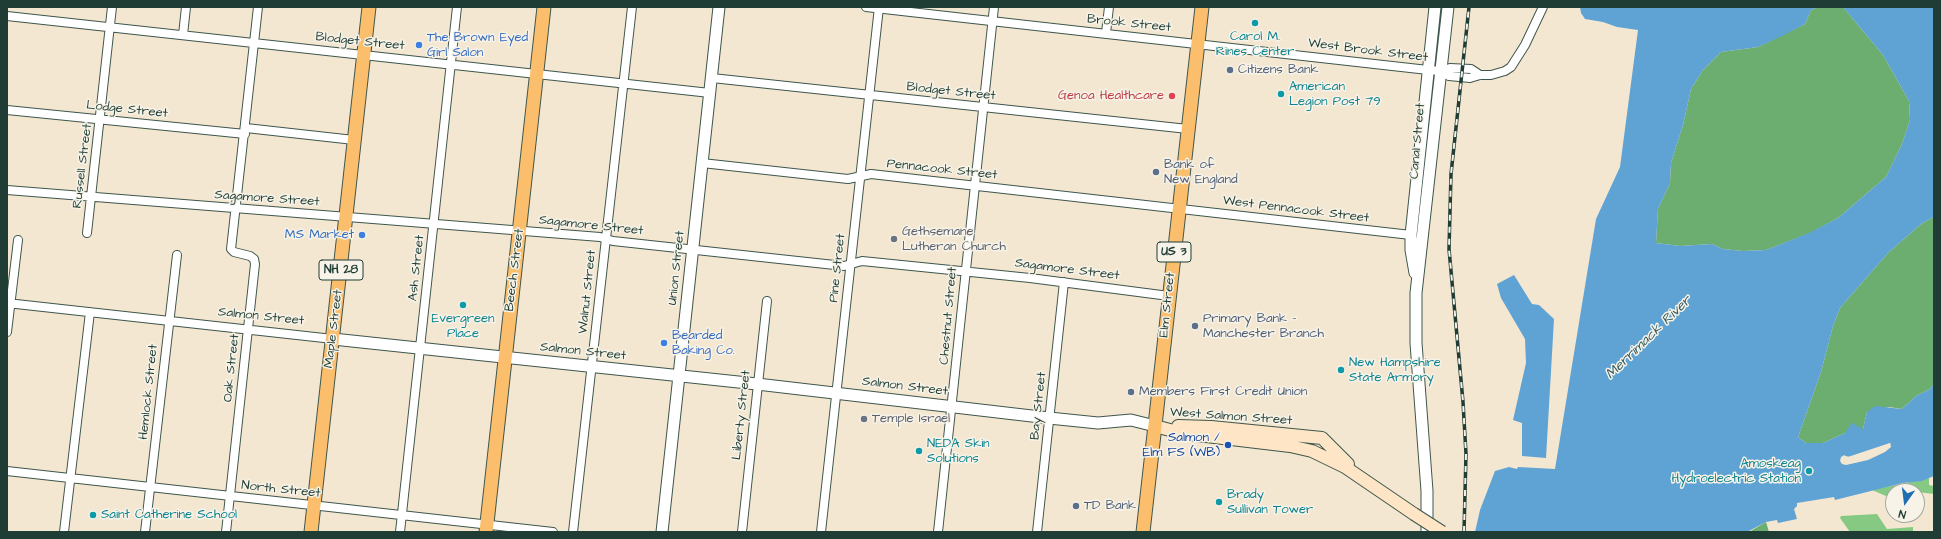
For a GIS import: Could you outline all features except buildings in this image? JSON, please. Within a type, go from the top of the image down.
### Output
[{"type":"main road","name":"Maple Street","points":[[311,532],[370,7]]},
{"type":"main road","name":"Beech Street","points":[[487,528],[544,7]]},
{"type":"main road","name":"Elm Street","points":[[1143,532],[1202,7]]},
{"type":"main road","name":"West Salmon Street","points":[[1155,426],[1181,433],[1290,446],[1312,451],[1334,460],[1442,532]]},
{"type":"street","name":"Russell Street","points":[[87,233],[101,120],[112,7]]},
{"type":"street","points":[[183,35],[186,7]]},
{"type":"street","name":"Oak Street","points":[[226,532],[255,264],[254,259],[250,256],[234,252],[231,249],[258,7]]},
{"type":"street","name":"Ash Street","points":[[400,532],[457,7]]},
{"type":"street","name":"Walnut Street","points":[[573,532],[632,7]]},
{"type":"street","name":"Union Street","points":[[662,532],[719,7]]},
{"type":"street","name":"Brook Street","points":[[866,7],[1198,43]]},
{"type":"street","name":"Chestnut Street","points":[[938,532],[994,7]]},
{"type":"street","points":[[1106,33],[1109,7]]},
{"type":"street","name":"Canal Street","points":[[1427,532],[1427,491],[1416,343],[1416,278],[1411,250],[1411,235],[1435,7]]},
{"type":"street","name":"Canal Street","points":[[1416,278],[1420,263],[1435,110],[1448,7]]},
{"type":"street","name":"West Brook Street","points":[[1198,43],[1428,70],[1441,71],[1450,68],[1471,69],[1480,75],[1491,76],[1499,74],[1511,67],[1525,45],[1543,7]]},
{"type":"street","name":"Pine Street","points":[[821,532],[879,8]]},
{"type":"street","name":"Blodget Street","points":[[7,16],[710,93]]},
{"type":"street","name":"Blodget Street","points":[[712,78],[1188,129]]},
{"type":"street","name":"Lodge Street","points":[[7,110],[101,120],[354,140]]},
{"type":"street","name":"Pennacook Street","points":[[702,163],[848,179],[871,174],[1179,209]]},
{"type":"street","name":"Sagamore Street","points":[[7,190],[520,230],[844,266],[858,260],[1064,282],[1169,296]]},
{"type":"street","name":"West Pennacook Street","points":[[1179,209],[1411,235]]},
{"type":"street","points":[[7,332],[9,303],[18,240]]},
{"type":"street","name":"Hemlock Street","points":[[145,532],[177,255]]},
{"type":"street","name":"Bay Street","points":[[1037,532],[1064,282]]},
{"type":"street","name":"Liberty Street","points":[[742,532],[767,301]]},
{"type":"street","name":"Salmon Street","points":[[9,303],[757,384],[1049,418],[1098,422],[1131,420],[1155,426]]},
{"type":"street","points":[[64,532],[90,312]]},
{"type":"street","name":"North Street","points":[[7,471],[314,505],[487,528],[553,532]]},
{"type":"green space","points":[[1818,7],[1843,7],[1883,55],[1909,101],[1910,120],[1902,144],[1886,177],[1838,218],[1810,233],[1766,250],[1743,251],[1723,249],[1712,244],[1680,246],[1656,243],[1658,209],[1670,183],[1671,163],[1683,125],[1691,89],[1703,70],[1721,52],[1758,47],[1805,24],[1811,10]]},
{"type":"green space","points":[[1934,217],[1934,384],[1930,389],[1916,396],[1902,409],[1889,407],[1867,412],[1863,429],[1845,433],[1823,443],[1806,443],[1798,437],[1821,372],[1833,326],[1840,308],[1888,253],[1921,224]]},
{"type":"green space","points":[[1929,478],[1929,485],[1934,486],[1934,494],[1925,493],[1925,483],[1905,483]]},
{"type":"green space","points":[[1885,487],[1885,496],[1872,490]]},
{"type":"green space","points":[[1877,514],[1887,529],[1913,527],[1913,531],[1850,532],[1840,518],[1841,516]]},
{"type":"green space","points":[[1766,522],[1769,532],[1749,532]]},
{"type":"water","points":[[1580,7],[1818,7],[1811,10],[1805,24],[1782,36],[1758,47],[1721,52],[1703,70],[1691,89],[1683,125],[1671,163],[1670,183],[1658,209],[1656,243],[1680,246],[1712,244],[1723,249],[1743,251],[1766,250],[1809,233],[1838,218],[1886,177],[1902,144],[1910,120],[1909,101],[1883,55],[1843,7],[1934,7],[1934,217],[1921,224],[1888,253],[1840,308],[1833,326],[1821,372],[1798,437],[1806,443],[1823,443],[1845,433],[1852,423],[1863,429],[1867,412],[1875,406],[1902,409],[1916,396],[1930,389],[1934,384],[1934,476],[1922,481],[1885,483],[1885,488],[1835,500],[1834,497],[1797,503],[1797,506],[1794,509],[1797,519],[1778,523],[1777,520],[1766,522],[1747,532],[1475,532],[1480,510],[1495,471],[1509,467],[1517,469],[1518,467],[1555,469],[1596,219],[1620,167],[1638,30],[1617,27],[1603,22],[1585,19],[1581,13]],"holes":[[[1886,439],[1890,441],[1891,447],[1885,452],[1868,460],[1846,465],[1842,464],[1840,461],[1841,457],[1871,440]]]},
{"type":"water","points":[[1514,275],[1532,304],[1539,305],[1554,319],[1546,458],[1522,456],[1522,423],[1513,420],[1526,363],[1525,339],[1501,298],[1497,284]]},
{"type":"waterway","name":"Merrimack River","points":[[1848,450],[1896,434]]},
{"type":"railway","points":[[1464,532],[1466,454],[1463,402],[1449,249],[1451,174],[1469,7]]},
{"type":"place","name":"Carol M. Rines Center","points":[[1255,23]]},
{"type":"place","name":"The Brown Eyed Girl Salon","points":[[419,45]]},
{"type":"place","name":"Citizens Bank","points":[[1230,70]]},
{"type":"place","name":"American Legion Post 79","points":[[1281,94]]},
{"type":"place","name":"Genoa Healthcare","points":[[1172,96]]},
{"type":"place","name":"Bank of New England","points":[[1156,172]]},
{"type":"place","name":"MS Market","points":[[362,235]]},
{"type":"place","name":"Gethsemane Lutheran Church","points":[[894,239]]},
{"type":"place","name":"Evergreen Place","points":[[463,305]]},
{"type":"place","name":"Primary Bank - Manchester Branch","points":[[1195,326]]},
{"type":"place","name":"Bearded Baking Co.","points":[[664,343]]},
{"type":"place","name":"New Hampshire State Armory","points":[[1341,370]]},
{"type":"place","name":"Members First Credit Union","points":[[1131,392]]},
{"type":"place","name":"Temple Israel","points":[[864,419]]},
{"type":"place","name":"Salmon / Elm FS (WB)","points":[[1228,445]]},
{"type":"place","name":"NEDA Skin Solutions","points":[[919,451]]},
{"type":"place","name":"Amoskeag Hydroelectric Station","points":[[1809,471]]},
{"type":"place","name":"Brady Sullivan Tower","points":[[1219,502]]},
{"type":"place","name":"TD Bank","points":[[1076,506]]},
{"type":"place","name":"Saint Catherine School","points":[[93,515]]}]
